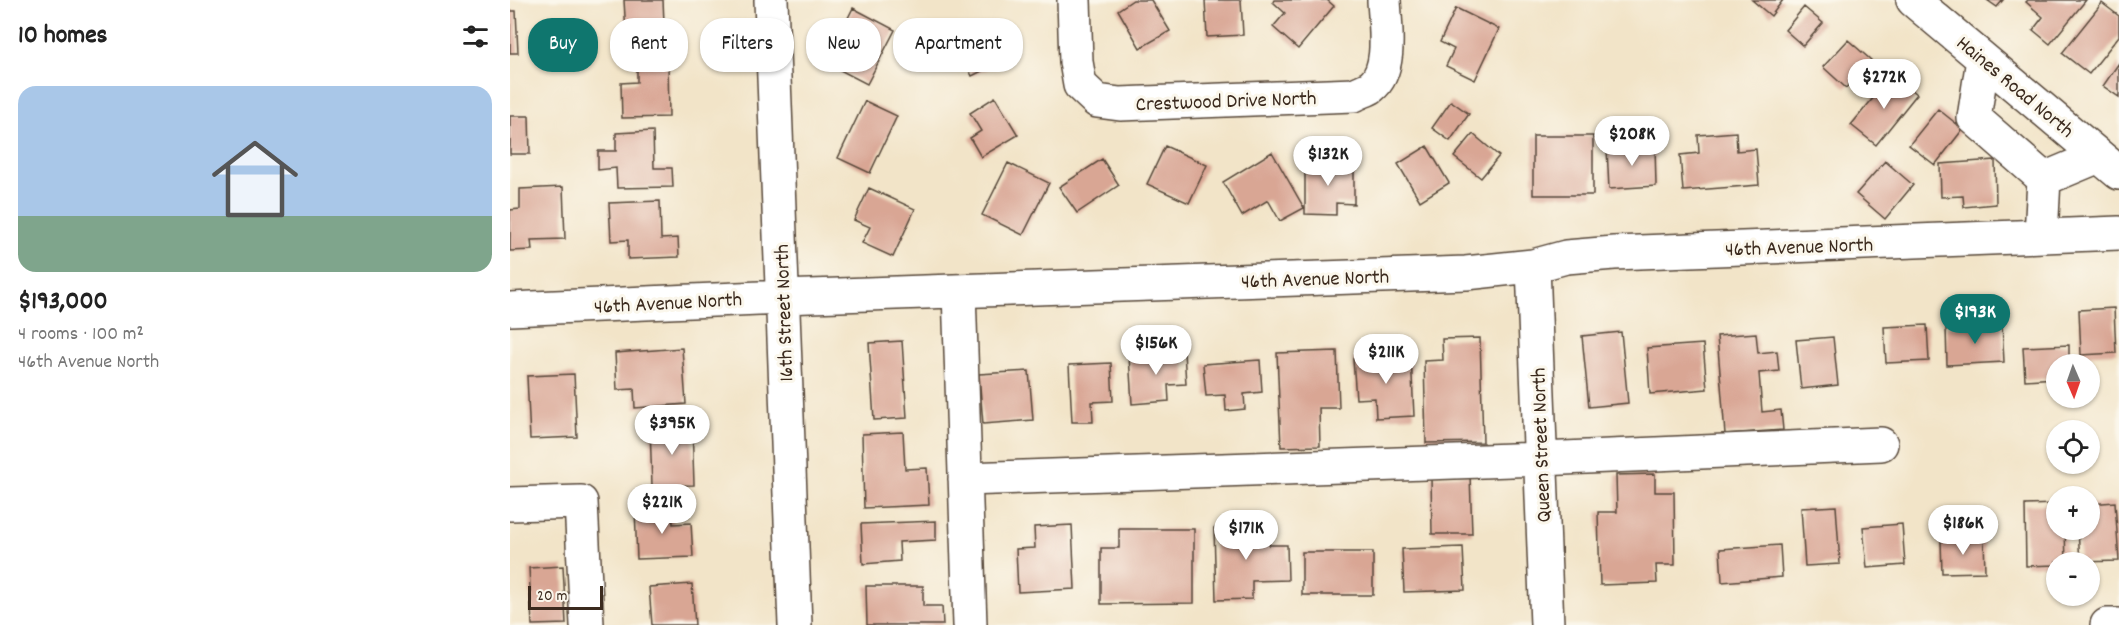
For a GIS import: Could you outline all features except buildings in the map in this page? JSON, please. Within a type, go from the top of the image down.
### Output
[{"type":"street","name":"16th Street North","points":[[771,0],[795,625]]},
{"type":"street","name":"Crestwood Drive North","points":[[1074,0],[1076,62],[1080,85],[1097,101],[1120,104],[1354,95],[1371,87],[1382,74],[1386,52],[1384,0]]},
{"type":"street","name":"Haines Road North","points":[[1913,0],[2109,164]]},
{"type":"street","points":[[1983,59],[1974,118],[2044,179]]},
{"type":"street","points":[[2044,179],[2109,164]]},
{"type":"street","points":[[2041,236],[2044,179]]},
{"type":"street","name":"46th Avenue North","points":[[510,309],[1466,273],[1533,266],[1566,257],[1614,253],[2119,233]]},
{"type":"street","name":"Queen Street North","points":[[1533,266],[1547,625]]},
{"type":"street","points":[[959,291],[970,625]]},
{"type":"street","points":[[965,479],[1541,459],[1881,444]]},
{"type":"street","points":[[510,504],[582,502],[587,625]]},
{"type":"street","points":[[2107,625],[2119,625]]}]
